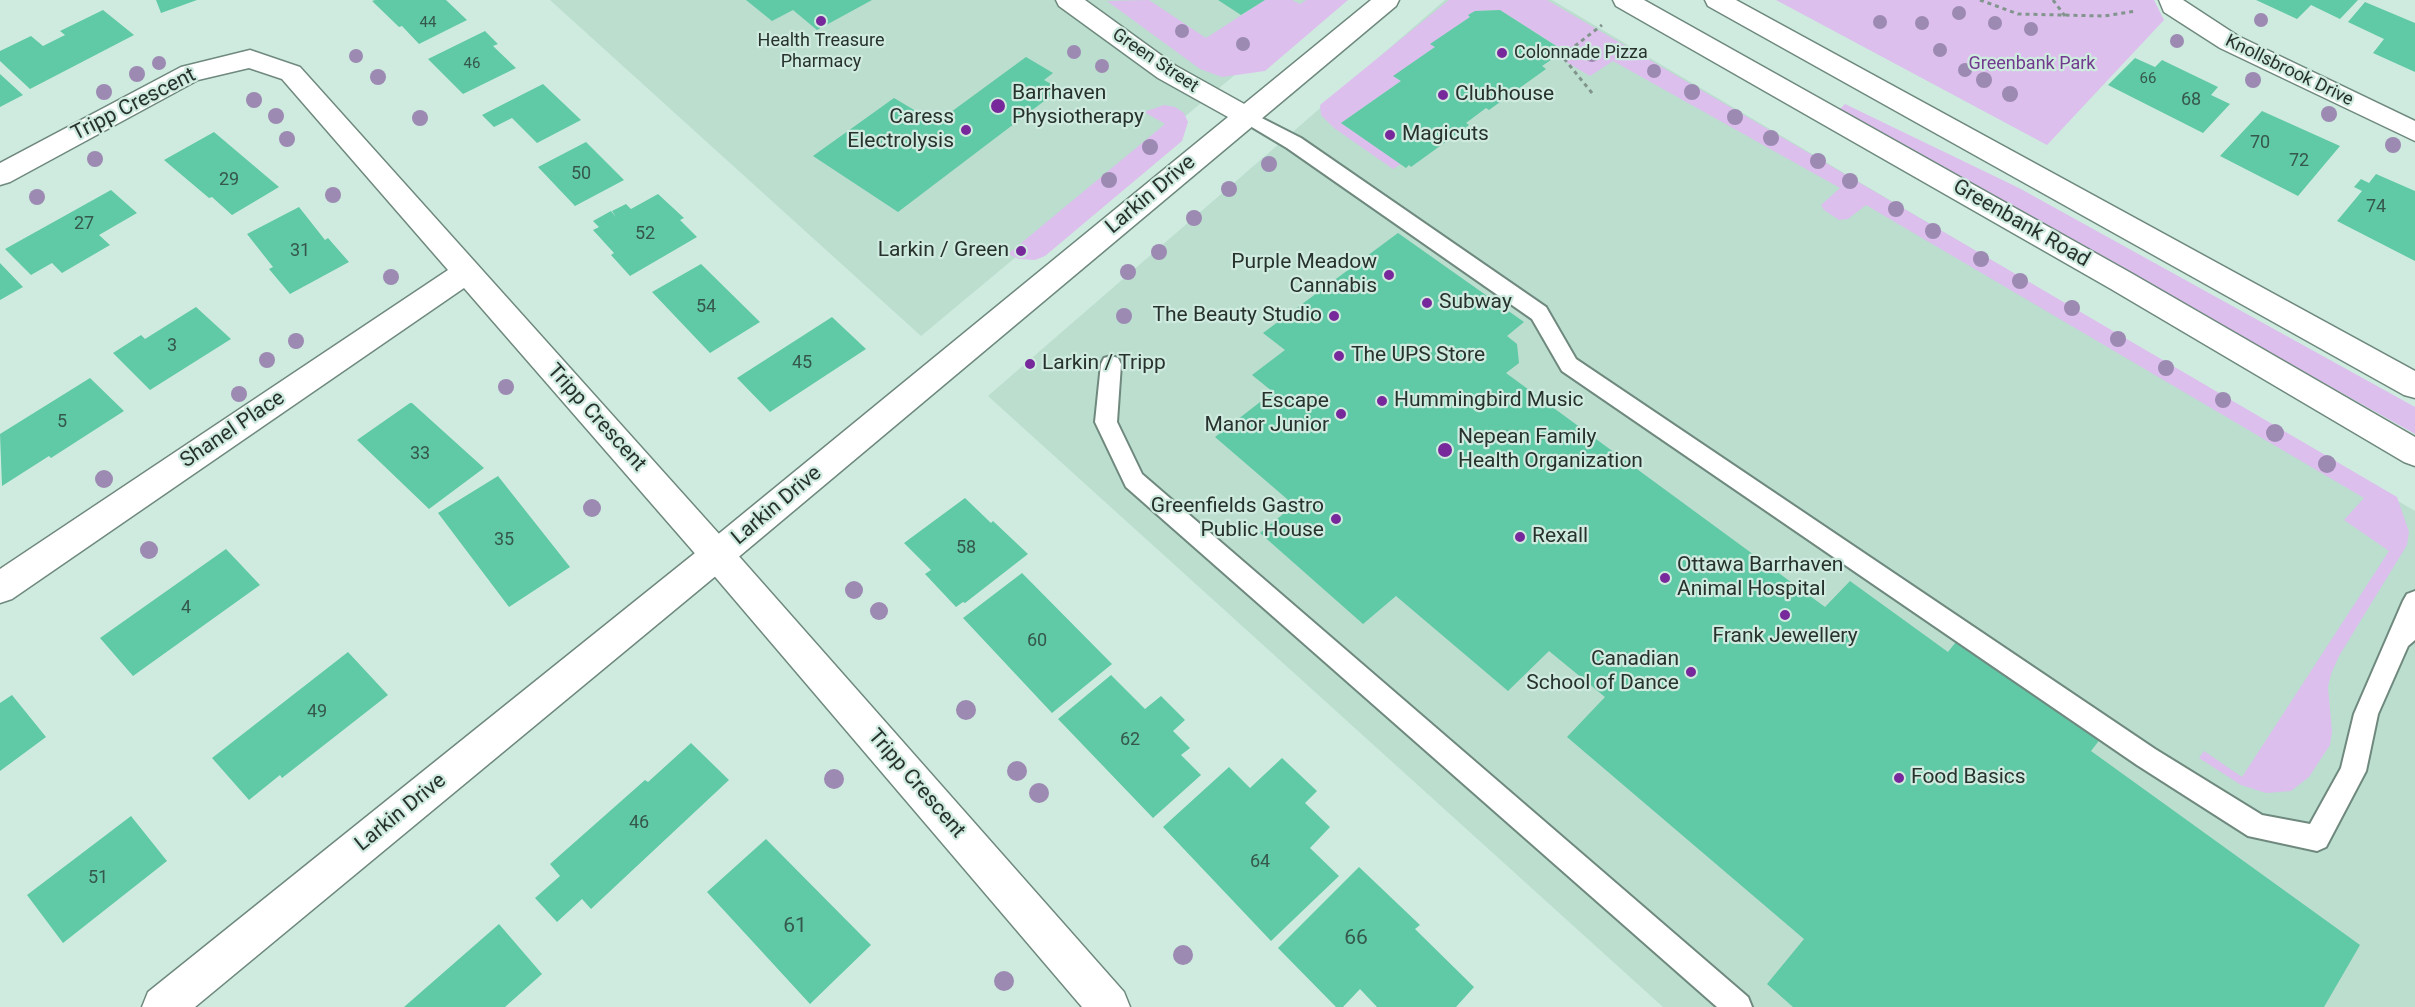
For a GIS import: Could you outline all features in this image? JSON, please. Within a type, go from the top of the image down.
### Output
[{"type":"street","name":"Green Street","points":[[1068,0],[1167,72],[1246,116]]},
{"type":"street","name":"Larkin Drive","points":[[163,1007],[717,555],[1388,0]]},
{"type":"street","name":"Greenbank Road","points":[[1625,0],[2121,281],[2415,453]]},
{"type":"street","points":[[1717,0],[2415,386]]},
{"type":"street","name":"Knollsbrook Drive","points":[[2172,3],[2229,42],[2415,132]]},
{"type":"street","name":"Tripp Crescent","points":[[0,175],[190,73],[250,59],[291,73],[717,555],[1109,1007]]},
{"type":"street","name":"Shanel Place","points":[[0,588],[466,272]]},
{"type":"lane","points":[[1246,116],[1294,143],[1539,312],[1569,365],[2146,757],[2257,827],[2317,837],[2354,771],[2366,714],[2407,633],[2415,601]]},
{"type":"lane","points":[[1111,364],[1106,422],[1134,480],[1738,1007]]},
{"type":"path","points":[[1980,0],[2018,14],[2066,16],[2104,16],[2172,3]]},
{"type":"path","points":[[2053,0],[2066,16]]},
{"type":"path","points":[[1592,93],[1562,56],[1605,23]]},
{"type":"shaded area","points":[[550,0],[1325,0],[921,336]]},
{"type":"shaded area","points":[[1445,0],[1552,0],[2415,511],[2415,1007],[1663,1007],[988,396]]},
{"type":"green space","points":[[1149,0],[1206,38],[1265,0],[1292,0],[1300,4],[1306,0],[1348,0],[1265,71],[1222,77],[1200,69],[1107,1]]},
{"type":"green space","points":[[1449,0],[1547,0],[2397,497],[2409,532],[2407,545],[2339,656],[2331,674],[2328,687],[2332,731],[2330,745],[2309,777],[2291,791],[2266,793],[2241,785],[2199,758],[2204,751],[2242,777],[2389,551],[2344,520],[2364,498],[1866,205],[1848,219],[1839,220],[1824,210],[1821,205],[1840,188],[1613,61],[1590,76],[1556,56],[1563,50],[1500,10],[1476,11],[1469,15],[1470,17],[1431,44],[1435,47],[1394,76],[1401,81],[1341,123],[1401,164],[1393,169],[1334,128],[1321,115],[1320,105]]},
{"type":"green space","name":"Greenbank Park","points":[[1776,0],[2154,0],[2164,20],[2047,145]]},
{"type":"green space","points":[[1845,104],[2019,188],[2415,407],[2415,434],[1838,111]]},
{"type":"green space","points":[[1164,105],[1175,107],[1184,113],[1188,122],[1182,141],[1045,256],[1035,260],[1019,259],[1008,254],[1165,124],[1144,112]]},
{"type":"building","points":[[156,0],[197,0],[161,13]]},
{"type":"building","points":[[446,0],[467,20],[419,44],[402,26],[399,27],[372,1]]},
{"type":"building","points":[[746,0],[872,0],[817,30],[793,10],[772,21]]},
{"type":"building","points":[[1218,0],[1265,0],[1241,15]]},
{"type":"building","points":[[2256,0],[2358,0],[2340,19],[2311,5],[2297,19]]},
{"type":"building","points":[[2365,2],[2415,23],[2415,72],[2373,53],[2384,39],[2348,22]]},
{"type":"building","points":[[103,10],[134,35],[30,89],[0,61],[0,51],[31,36],[43,46],[65,35],[60,31]]},
{"type":"building","points":[[1500,10],[1564,51],[1542,66],[1546,69],[1489,110],[1486,108],[1466,123],[1469,125],[1411,167],[1409,165],[1406,168],[1341,123],[1401,81],[1393,76],[1435,47],[1430,44],[1470,17],[1468,15],[1475,11]]},
{"type":"building","points":[[485,31],[498,44],[493,46],[516,68],[463,94],[428,59]]},
{"type":"building","points":[[1026,57],[1053,73],[1044,80],[1060,89],[898,212],[813,156],[894,98],[936,123]]},
{"type":"building","points":[[2135,58],[2155,67],[2162,60],[2218,87],[2211,95],[2230,104],[2203,133],[2108,85]]},
{"type":"building","points":[[0,74],[23,95],[0,107]]},
{"type":"building","points":[[543,84],[581,120],[537,143],[512,118],[494,127],[482,115]]},
{"type":"building","points":[[2262,111],[2340,146],[2298,196],[2220,156]]},
{"type":"building","points":[[214,132],[279,187],[232,215],[164,160]]},
{"type":"building","points":[[586,142],[624,180],[575,206],[538,167]]},
{"type":"building","points":[[2376,174],[2415,191],[2415,261],[2337,221],[2362,191],[2354,187],[2361,179],[2369,183]]},
{"type":"building","points":[[111,190],[137,213],[99,235],[110,245],[62,273],[52,263],[31,275],[5,249]]},
{"type":"building","points":[[658,194],[684,218],[680,220],[697,237],[630,276],[611,255],[614,253],[593,230],[599,227],[593,221],[611,211],[616,217],[612,211],[626,204],[631,209]]},
{"type":"building","points":[[299,207],[325,240],[328,238],[349,262],[290,294],[269,269],[273,267],[247,234]]},
{"type":"building","points":[[1398,233],[1524,322],[1507,336],[1517,344],[1519,363],[1506,373],[1825,607],[1850,581],[1948,652],[1959,638],[2101,738],[2091,751],[2360,945],[2324,1007],[1793,1007],[1767,984],[1804,939],[1567,737],[1605,697],[1549,651],[1508,691],[1396,596],[1363,624],[1260,533],[1294,505],[1215,437],[1273,392],[1252,375],[1285,350],[1263,333]]},
{"type":"building","points":[[0,263],[23,287],[0,300]]},
{"type":"building","points":[[701,264],[760,322],[710,353],[652,292]]},
{"type":"building","points":[[196,307],[231,339],[150,390],[113,353],[141,335],[145,339]]},
{"type":"building","points":[[832,317],[866,349],[770,412],[737,378]]},
{"type":"building","points":[[90,378],[124,411],[51,458],[49,456],[2,486],[0,434]]},
{"type":"building","points":[[410,403],[484,468],[429,509],[357,440]]},
{"type":"building","points":[[498,476],[570,567],[509,607],[438,513]]},
{"type":"building","points":[[965,498],[1028,554],[965,603],[956,607],[925,574],[931,570],[904,543]]},
{"type":"building","points":[[226,549],[260,585],[133,676],[100,638]]},
{"type":"building","points":[[1022,573],[1112,664],[1052,713],[963,618]]},
{"type":"building","points":[[348,652],[388,695],[282,778],[280,775],[249,800],[212,758]]},
{"type":"building","points":[[1111,675],[1145,709],[1161,696],[1185,720],[1173,731],[1190,748],[1181,755],[1201,775],[1153,818],[1058,719]]},
{"type":"building","points":[[12,695],[46,737],[0,771],[0,703]]},
{"type":"building","points":[[691,743],[729,780],[591,909],[582,899],[557,922],[535,898],[560,876],[550,864],[645,780],[648,782]]},
{"type":"building","points":[[1282,758],[1317,791],[1305,803],[1330,827],[1310,848],[1339,876],[1271,941],[1163,827],[1229,767],[1250,788]]},
{"type":"building","points":[[131,816],[167,861],[63,943],[27,895]]},
{"type":"building","points":[[766,839],[871,945],[810,1004],[707,892]]},
{"type":"building","points":[[1359,867],[1420,925],[1415,929],[1474,987],[1456,1007],[1377,1007],[1360,989],[1343,1007],[1336,1007],[1278,948]]},
{"type":"building","points":[[499,924],[542,974],[505,1007],[404,1007]]},
{"type":"place","name":"Health Treasure Pharmacy","points":[[821,21]]},
{"type":"place","name":"Colonnade Pizza","points":[[1502,53]]},
{"type":"place","name":"Clubhouse","points":[[1443,95]]},
{"type":"place","name":"Barrhaven Physiotherapy","points":[[998,106]]},
{"type":"place","name":"Caress Electrolysis","points":[[966,130]]},
{"type":"place","name":"Magicuts","points":[[1390,135]]},
{"type":"place","name":"Larkin / Green","points":[[1021,251]]},
{"type":"place","name":"Purple Meadow Cannabis","points":[[1389,275]]},
{"type":"place","name":"Subway","points":[[1427,303]]},
{"type":"place","name":"The Beauty Studio","points":[[1334,316]]},
{"type":"place","name":"The UPS Store","points":[[1339,356]]},
{"type":"place","name":"Larkin / Tripp","points":[[1030,364]]},
{"type":"place","name":"Hummingbird Music","points":[[1382,401]]},
{"type":"place","name":"Escape Manor Junior","points":[[1341,414]]},
{"type":"place","name":"Nepean Family Health Organization","points":[[1445,450]]},
{"type":"place","name":"Greenfields Gastro Public House","points":[[1336,519]]},
{"type":"place","name":"Rexall","points":[[1520,537]]},
{"type":"place","name":"Ottawa Barrhaven Animal Hospital","points":[[1665,578]]},
{"type":"place","name":"Frank Jewellery","points":[[1785,615]]},
{"type":"place","name":"Canadian School of Dance","points":[[1691,672]]},
{"type":"place","name":"Food Basics","points":[[1899,778]]}]
